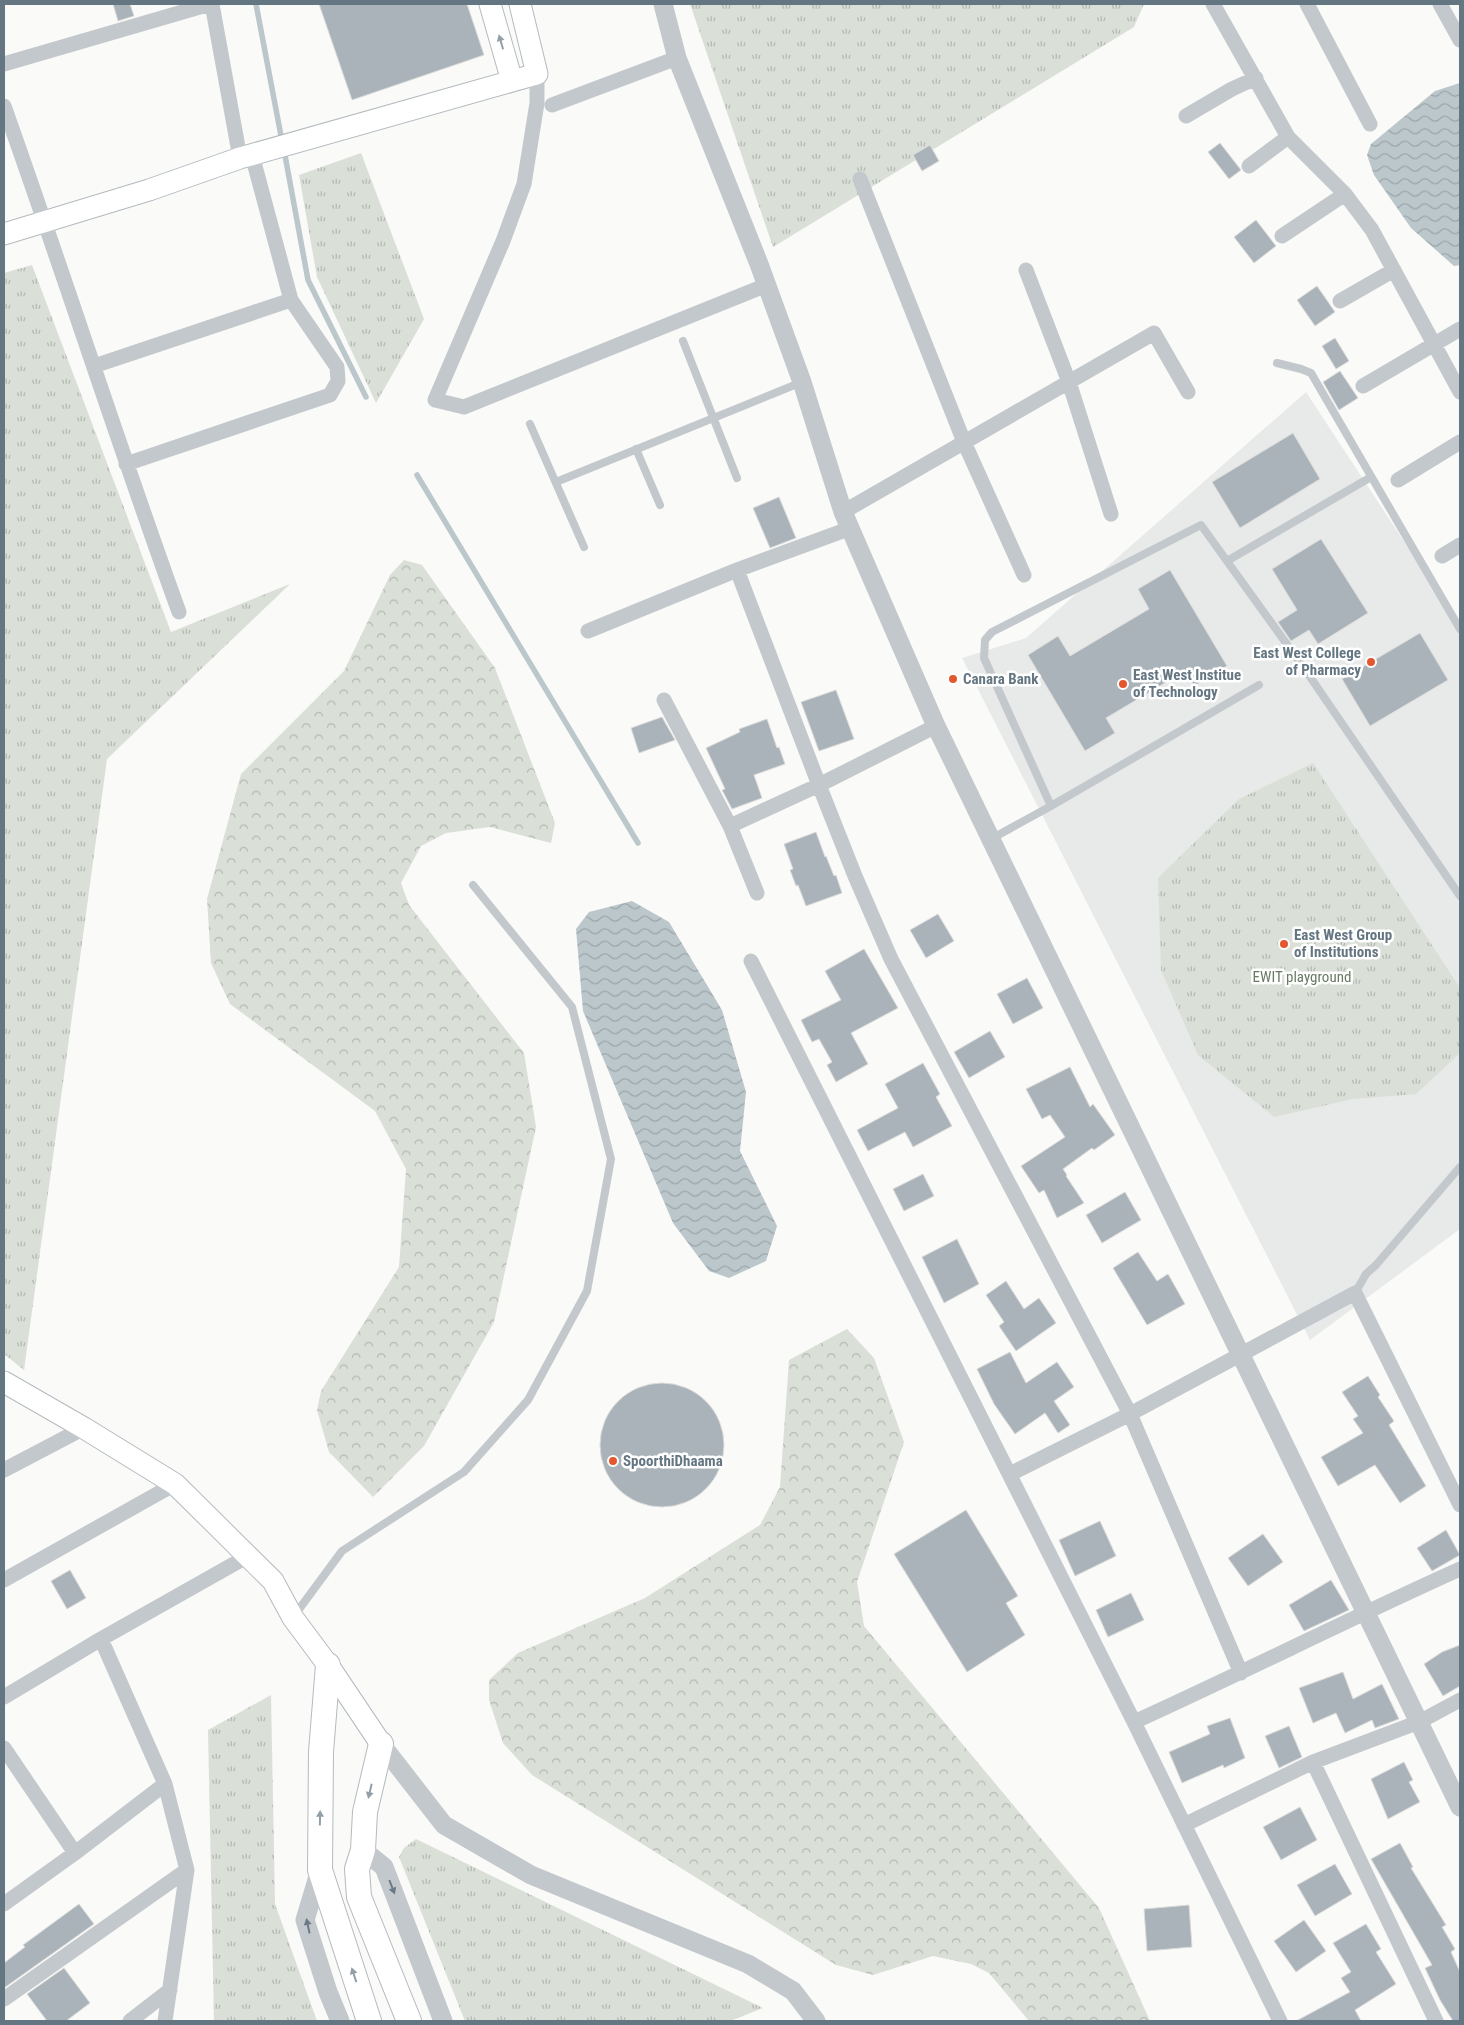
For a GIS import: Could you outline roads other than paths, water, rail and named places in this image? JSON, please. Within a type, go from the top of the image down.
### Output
[{"type":"main road","points":[[490,4],[512,81]]},
{"type":"main road","points":[[4,234],[149,190],[246,156],[537,74],[520,4]]},
{"type":"main road","points":[[4,1382],[175,1484],[273,1581],[293,1618],[328,1665],[381,1744],[365,1812],[363,1850],[357,1869],[359,1897],[409,2021]]},
{"type":"main road","points":[[328,1665],[321,1752],[320,1870],[369,2021]]},
{"type":"street","points":[[4,64],[211,4],[246,156],[291,300],[337,367],[338,382],[330,395],[126,464]]},
{"type":"street","points":[[663,4],[678,58],[767,285],[802,382],[847,520],[936,726],[1460,1807]]},
{"type":"street","points":[[1213,4],[1288,137],[1345,194],[1372,230],[1460,392]]},
{"type":"street","points":[[1307,4],[1370,124]]},
{"type":"street","points":[[1440,4],[1460,40]]},
{"type":"street","points":[[552,105],[678,58]]},
{"type":"street","points":[[537,74],[537,103],[524,184],[503,241],[435,400],[464,407],[767,285]]},
{"type":"street","points":[[1186,116],[1232,89],[1256,78]]},
{"type":"street","points":[[4,106],[126,464],[180,612]]},
{"type":"street","points":[[1249,166],[1288,137]]},
{"type":"street","points":[[860,179],[964,442],[1024,575]]},
{"type":"street","points":[[1282,236],[1345,194]]},
{"type":"street","points":[[1026,270],[1069,382],[1111,514]]},
{"type":"street","points":[[1340,300],[1394,270]]},
{"type":"street","points":[[94,366],[291,300]]},
{"type":"street","points":[[1363,386],[1460,329]]},
{"type":"street","points":[[588,631],[737,570],[847,520],[964,442],[1154,333],[1188,392]]},
{"type":"street","points":[[1398,480],[1460,442]]},
{"type":"street","points":[[1442,556],[1460,544]]},
{"type":"street","points":[[737,570],[819,786],[891,960],[1130,1414],[1241,1673]]},
{"type":"street","points":[[664,700],[730,826],[757,892]]},
{"type":"street","points":[[730,826],[819,786],[936,726]]},
{"type":"street","points":[[751,961],[1134,1722],[1280,2021]]},
{"type":"street","points":[[1010,1474],[1130,1414],[1355,1293],[1460,1504]]},
{"type":"street","points":[[4,1470],[84,1428]]},
{"type":"street","points":[[4,1580],[175,1484]]},
{"type":"street","points":[[4,1697],[101,1638],[248,1556]]},
{"type":"street","points":[[1134,1722],[1241,1673],[1364,1612],[1460,1569]]},
{"type":"street","points":[[101,1638],[165,1784],[187,1870],[165,2021]]},
{"type":"street","points":[[1184,1825],[1313,1762],[1418,1722],[1460,1700]]},
{"type":"street","points":[[381,1744],[444,1825],[532,1875],[748,1964],[794,1991],[816,2021]]},
{"type":"street","points":[[4,1748],[74,1853]]},
{"type":"street","points":[[1313,1762],[1436,2021]]},
{"type":"street","points":[[4,1903],[165,1784]]},
{"type":"street","points":[[363,1850],[384,1867],[443,2021]]},
{"type":"street","points":[[4,1999],[187,1870]]},
{"type":"street","points":[[320,1870],[305,1920],[328,1992],[340,2021]]},
{"type":"street","points":[[130,2021],[170,1990]]},
{"type":"lane","points":[[683,341],[737,478]]},
{"type":"lane","points":[[1277,363],[1311,373],[1460,629]]},
{"type":"lane","points":[[556,482],[802,382]]},
{"type":"lane","points":[[530,424],[584,547]]},
{"type":"lane","points":[[636,449],[660,505]]},
{"type":"lane","points":[[1227,562],[1371,477]]},
{"type":"lane","points":[[1051,806],[984,658],[985,640],[992,632],[1201,525],[1304,668],[1460,896]]},
{"type":"lane","points":[[991,839],[1259,685]]},
{"type":"lane","points":[[293,1618],[342,1551],[464,1472],[528,1400],[587,1292],[611,1158],[572,1007],[473,884]]},
{"type":"lane","points":[[1355,1293],[1366,1274],[1376,1265],[1460,1167]]},
{"type":"water","points":[[1460,83],[1460,265],[1454,266],[1411,228],[1374,175],[1367,155],[1371,144],[1435,91]]},
{"type":"water","points":[[632,901],[669,922],[722,1010],[746,1092],[740,1151],[777,1226],[766,1261],[729,1278],[709,1271],[673,1223],[583,1011],[576,929],[589,912]]},
{"type":"waterway","points":[[256,4],[282,141]]},
{"type":"waterway","points":[[284,150],[308,280],[366,397]]},
{"type":"waterway","points":[[417,475],[638,843]]},
{"type":"place","name":"East West College of Pharmacy","points":[[1371,662]]},
{"type":"place","name":"Canara Bank","points":[[953,679]]},
{"type":"place","name":"East West Institue of Technology","points":[[1123,684]]},
{"type":"place","name":"East West Group of Institutions","points":[[1284,944]]},
{"type":"place","name":"SpoorthiDhaama","points":[[613,1461]]},
{"type":"park label","name":"EWIT playground","points":[[1302,977]]}]
